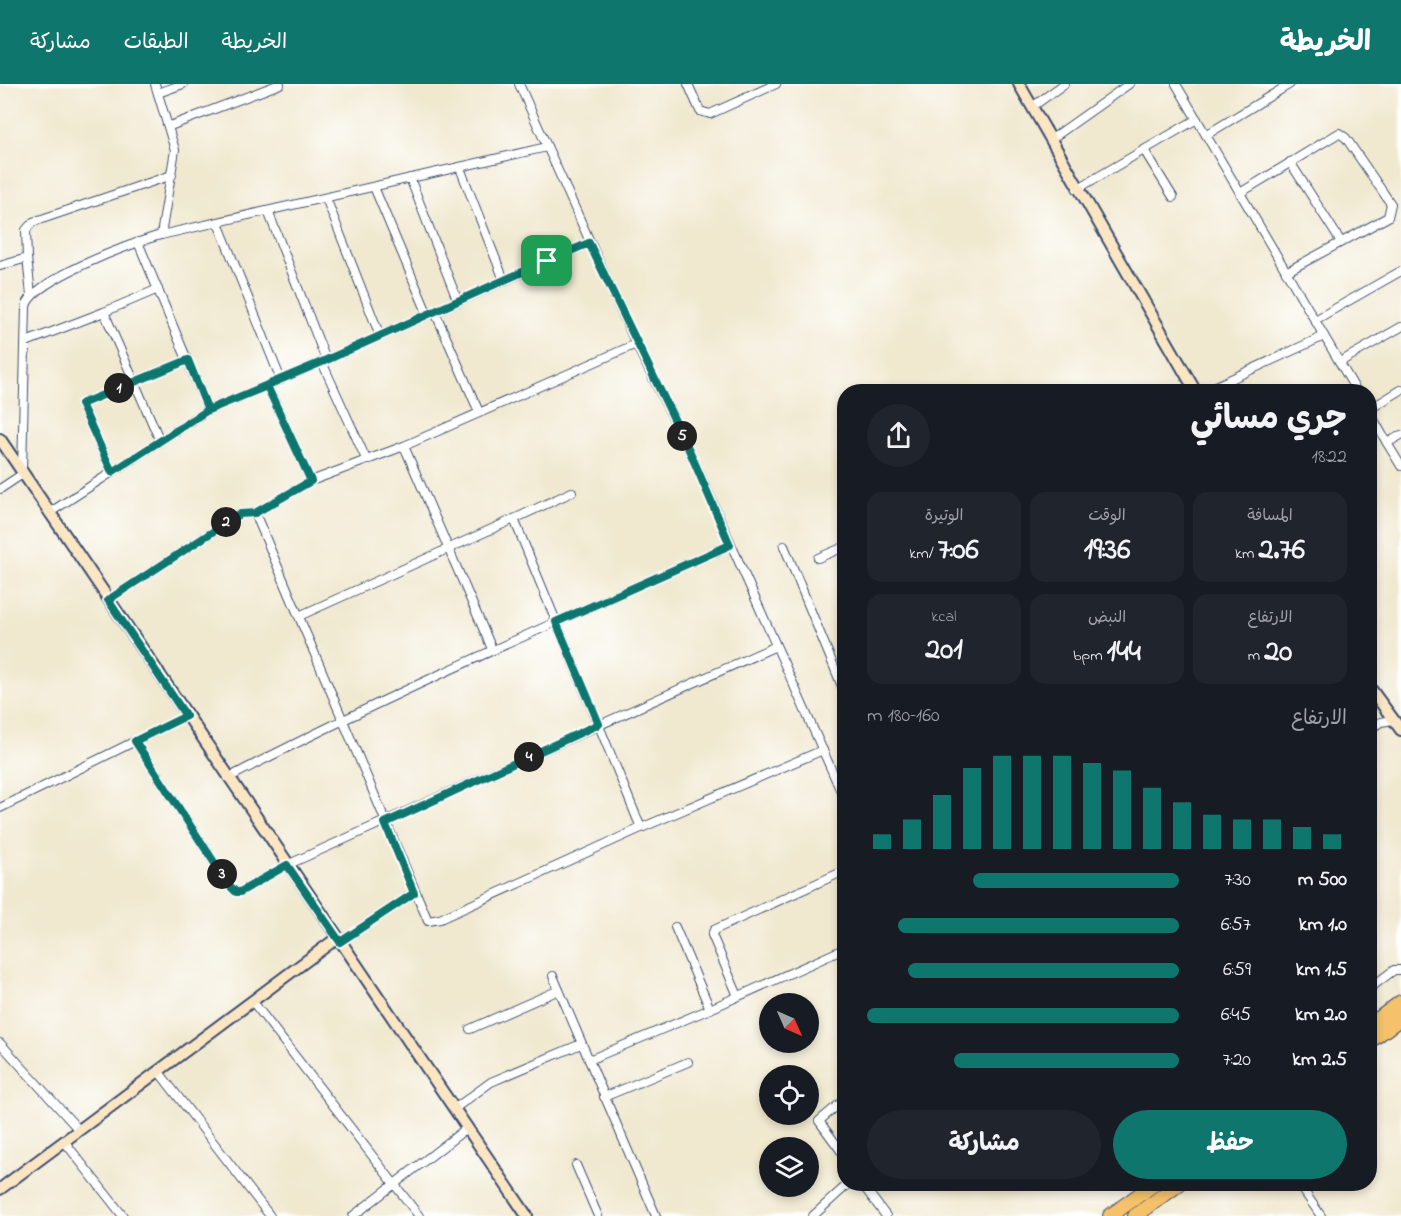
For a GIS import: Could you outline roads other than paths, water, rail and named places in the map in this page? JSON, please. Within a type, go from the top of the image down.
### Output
[{"type":"highway","points":[[1377,1020],[1401,1002]]},
{"type":"highway","points":[[1377,1036],[1401,1018]]},
{"type":"highway","points":[[1110,1216],[1144,1191]]},
{"type":"highway","points":[[1135,1216],[1169,1191]]},
{"type":"street","points":[[155,84],[170,126],[175,150],[161,235]]},
{"type":"street","points":[[158,93],[183,84]]},
{"type":"street","points":[[170,126],[280,84]]},
{"type":"street","points":[[519,84],[589,243],[690,452],[837,778]]},
{"type":"street","points":[[688,84],[700,111],[705,114],[710,114],[758,88],[776,84]]},
{"type":"street","points":[[1019,84],[1077,189],[1191,384]]},
{"type":"street","points":[[1032,107],[1064,84]]},
{"type":"street","points":[[1050,140],[1129,84]]},
{"type":"street","points":[[1206,135],[1290,84]]},
{"type":"street","points":[[1180,85],[1206,135],[1352,384]]},
{"type":"street","points":[[1077,189],[1197,119]]},
{"type":"street","points":[[1240,193],[1335,134],[1343,135],[1391,204],[1388,217]]},
{"type":"street","points":[[23,472],[27,302],[31,295],[100,257],[161,235],[547,147]]},
{"type":"street","points":[[1144,150],[1173,197]]},
{"type":"street","points":[[1290,162],[1341,242]]},
{"type":"street","points":[[460,168],[504,280]]},
{"type":"street","points":[[31,295],[26,230],[33,222],[172,175]]},
{"type":"street","points":[[410,178],[458,302]]},
{"type":"street","points":[[374,186],[431,314],[479,412]]},
{"type":"street","points":[[326,198],[380,336]]},
{"type":"street","points":[[268,211],[324,361],[366,459]]},
{"type":"street","points":[[1286,272],[1401,211]]},
{"type":"street","points":[[218,223],[280,380]]},
{"type":"street","points":[[138,242],[208,410]]},
{"type":"street","points":[[50,513],[208,410],[589,243]]},
{"type":"street","points":[[0,266],[27,258]]},
{"type":"street","points":[[1315,320],[1401,271]]},
{"type":"street","points":[[26,342],[158,289]]},
{"type":"street","points":[[104,312],[160,441]]},
{"type":"street","points":[[1340,362],[1401,327]]},
{"type":"street","points":[[1220,384],[1324,336]]},
{"type":"street","points":[[108,600],[240,514],[255,513],[311,481],[404,446],[636,344]]},
{"type":"street","points":[[112,472],[81,404],[188,360]]},
{"type":"street","points":[[267,386],[311,481]]},
{"type":"street","points":[[1377,406],[1401,390]]},
{"type":"street","points":[[1377,424],[1401,466]]},
{"type":"street","points":[[1387,443],[1401,435]]},
{"type":"street","points":[[0,439],[527,1216]]},
{"type":"street","points":[[404,446],[492,649]]},
{"type":"street","points":[[0,489],[23,472]]},
{"type":"street","points":[[299,616],[572,492]]},
{"type":"street","points":[[255,513],[343,718],[425,919],[431,922],[823,750]]},
{"type":"street","points":[[514,519],[641,828]]},
{"type":"street","points":[[228,778],[343,718],[492,649],[730,545]]},
{"type":"street","points":[[784,546],[837,674]]},
{"type":"street","points":[[818,558],[837,550]]},
{"type":"street","points":[[135,741],[233,890],[243,890],[287,865],[776,646]]},
{"type":"street","points":[[1377,698],[1401,730]]},
{"type":"street","points":[[1377,724],[1384,709]]},
{"type":"street","points":[[0,808],[186,716]]},
{"type":"street","points":[[1377,724],[1393,720]]},
{"type":"street","points":[[738,996],[712,935],[714,930],[837,874]]},
{"type":"street","points":[[0,1189],[338,940],[414,893]]},
{"type":"street","points":[[675,927],[710,1009]]},
{"type":"street","points":[[589,1060],[837,952]]},
{"type":"street","points":[[1377,983],[1394,970],[1401,970]]},
{"type":"street","points":[[554,976],[656,1216]]},
{"type":"street","points":[[470,1029],[559,990]]},
{"type":"street","points":[[253,1002],[419,1216]]},
{"type":"street","points":[[0,1043],[79,1130]]},
{"type":"street","points":[[454,1109],[490,1082],[581,1044]]},
{"type":"street","points":[[604,1097],[688,1062]]},
{"type":"street","points":[[159,1072],[270,1216]]},
{"type":"street","points":[[837,1106],[819,1121],[837,1145]]},
{"type":"street","points":[[353,1216],[467,1128]]},
{"type":"street","points":[[64,1141],[123,1216]]},
{"type":"street","points":[[576,1165],[598,1216]]},
{"type":"street","points":[[813,1216],[840,1191]]},
{"type":"street","points":[[867,1191],[886,1216]]},
{"type":"street","points":[[1304,1191],[1322,1216]]}]
